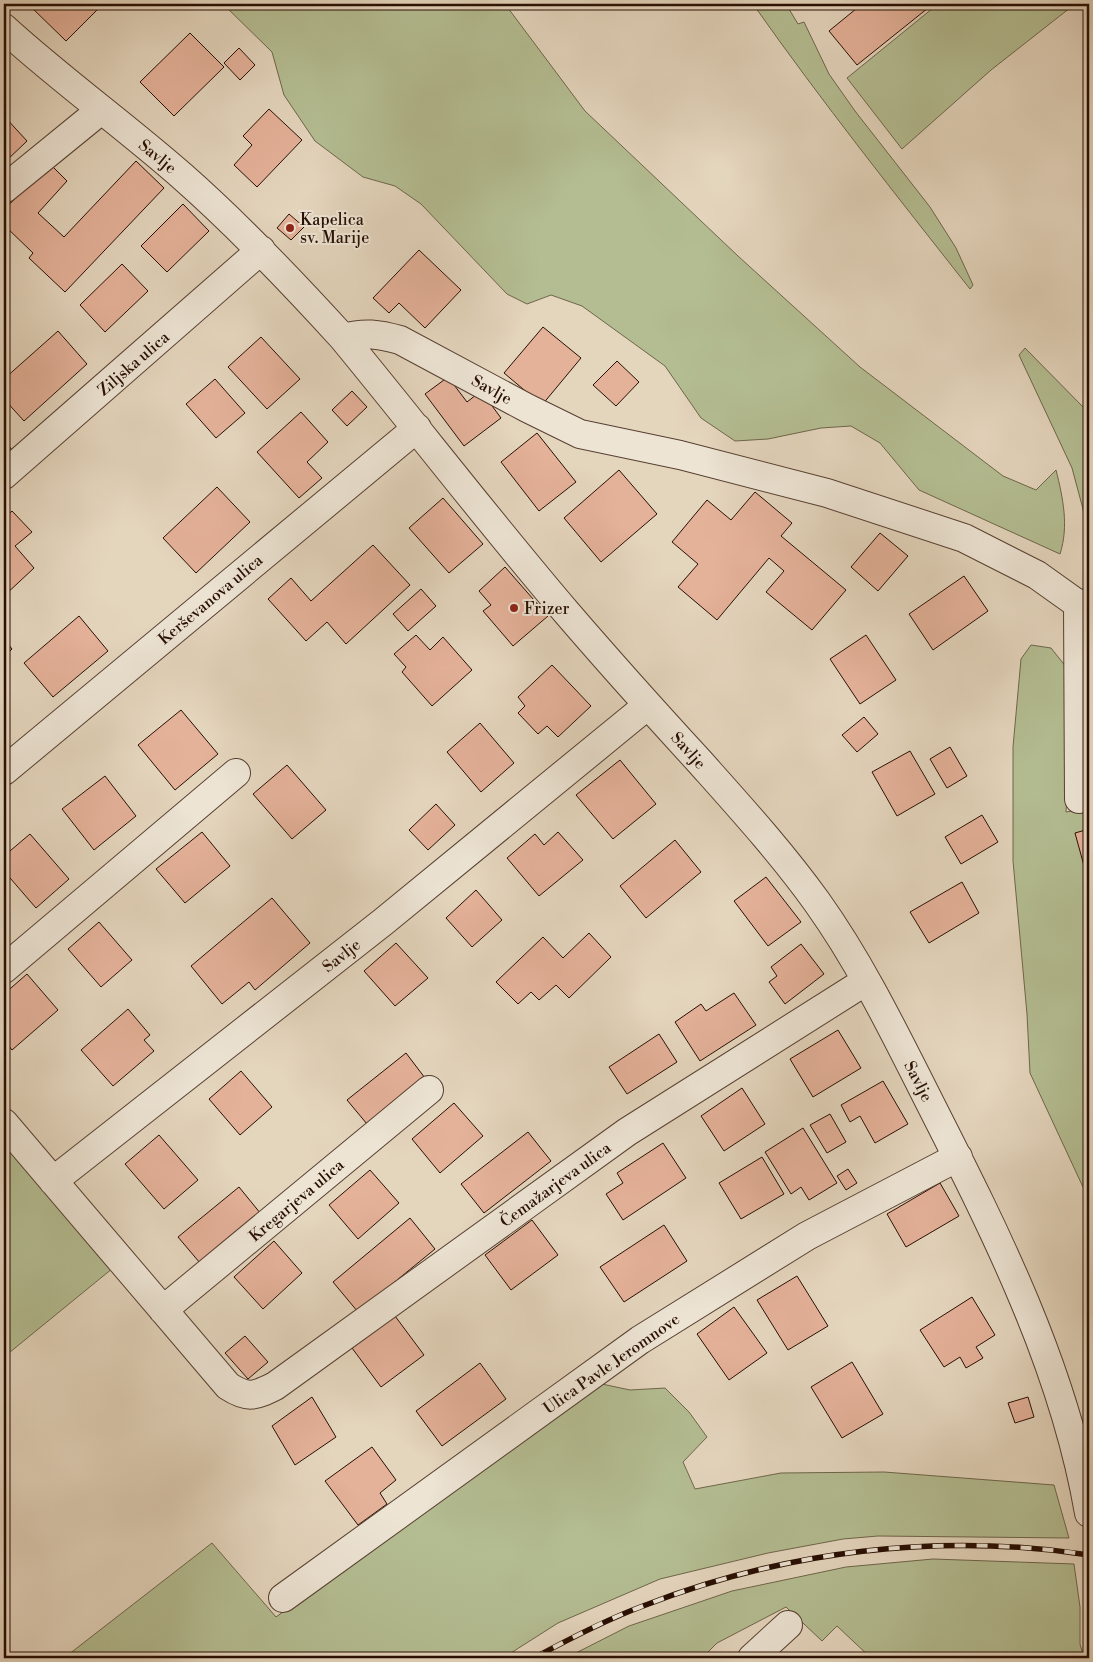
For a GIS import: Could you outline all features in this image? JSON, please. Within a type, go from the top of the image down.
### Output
[{"type":"street","name":"Savlje","points":[[4,28],[57,75],[182,176],[261,250],[343,338],[567,612],[648,705],[760,828],[795,872],[833,925],[866,981],[958,1157],[1007,1259],[1030,1314],[1059,1395],[1082,1475],[1089,1513]]},
{"type":"street","points":[[4,189],[101,110]]},
{"type":"street","name":"Ziljska ulica","points":[[4,475],[261,250]]},
{"type":"street","name":"Savlje","points":[[343,338],[361,334],[382,335],[400,340],[580,434],[680,455],[827,493],[964,538],[1037,575],[1083,608]]},
{"type":"street","name":"Kerševanova ulica","points":[[4,771],[417,428]]},
{"type":"street","points":[[1079,799],[1083,608]]},
{"type":"street","name":"Savlje","points":[[53,1180],[383,922],[648,705]]},
{"type":"street","points":[[4,969],[236,773]]},
{"type":"street","name":"Čemažarjeva ulica","points":[[163,1310],[228,1386],[239,1393],[250,1396],[263,1393],[627,1132],[866,981]]},
{"type":"street","name":"Kregarjeva ulica","points":[[163,1310],[429,1090]]},
{"type":"street","points":[[4,1123],[163,1310]]},
{"type":"street","name":"Ulica Pavle Jeromnove","points":[[283,1598],[640,1340],[807,1236],[958,1157]]},
{"type":"street","points":[[764,1655],[788,1625]]},
{"type":"green space","points":[[223,4],[505,4],[585,111],[738,256],[860,367],[1003,476],[1036,490],[1056,470],[1065,522],[1060,554],[919,490],[880,443],[851,426],[821,428],[768,439],[735,441],[701,418],[665,366],[582,306],[551,295],[527,304],[507,294],[421,204],[395,186],[363,177],[315,141],[284,95],[272,52]]},
{"type":"green space","points":[[753,4],[786,4],[798,24],[804,22],[829,74],[855,111],[930,207],[956,248],[973,285],[970,289],[832,112]]},
{"type":"green space","points":[[938,4],[1075,4],[991,70],[902,149],[847,78]]},
{"type":"green space","points":[[1025,348],[1089,413],[1089,596],[1084,579],[1088,541],[1083,509],[1072,468],[1019,355]]},
{"type":"green space","points":[[1031,645],[1051,648],[1067,668],[1069,767],[1066,812],[1089,808],[1089,1200],[1030,1073],[1027,1014],[1013,861],[1013,747],[1021,659]]},
{"type":"green space","points":[[4,1138],[113,1268],[4,1357],[4,1218],[8,1214],[4,1208]]},
{"type":"green space","points":[[602,1384],[630,1390],[665,1388],[689,1412],[707,1437],[683,1462],[695,1489],[781,1473],[884,1472],[1054,1485],[1069,1538],[878,1536],[843,1539],[768,1553],[660,1579],[558,1623],[503,1658],[64,1658],[212,1543],[276,1617]]},
{"type":"green space","points":[[933,1559],[1074,1564],[1080,1607],[1080,1644],[1084,1658],[871,1658],[837,1626],[822,1641],[786,1607],[717,1643],[702,1658],[566,1658],[629,1626],[732,1591],[846,1567]]},
{"type":"building","points":[[28,4],[101,4],[102,5],[66,41]]},
{"type":"building","points":[[862,4],[933,4],[857,65],[829,31]]},
{"type":"building","points":[[190,33],[224,67],[174,116],[140,82]]},
{"type":"building","points":[[239,48],[255,65],[240,80],[224,63]]},
{"type":"building","points":[[269,109],[302,140],[257,187],[234,165],[252,145],[243,136]]},
{"type":"building","points":[[4,116],[27,141],[4,163]]},
{"type":"building","points":[[136,161],[164,188],[65,292],[29,258],[33,253],[4,225],[4,210],[49,163],[67,181],[38,213],[64,237]]},
{"type":"building","points":[[183,204],[209,231],[167,272],[141,246]]},
{"type":"building","points":[[289,214],[304,227],[291,240],[277,228]]},
{"type":"building","points":[[419,250],[461,290],[425,328],[399,303],[389,313],[373,298]]},
{"type":"building","points":[[122,264],[148,291],[105,332],[80,305]]},
{"type":"building","points":[[543,327],[581,358],[542,405],[504,373]]},
{"type":"building","points":[[58,331],[87,364],[24,421],[4,399],[4,379]]},
{"type":"building","points":[[261,337],[300,379],[267,409],[228,367]]},
{"type":"building","points":[[617,361],[639,382],[616,406],[593,385]]},
{"type":"building","points":[[448,377],[467,402],[481,391],[501,418],[464,446],[425,394]]},
{"type":"building","points":[[215,379],[245,413],[216,438],[186,404]]},
{"type":"building","points":[[352,391],[367,407],[347,426],[332,410]]},
{"type":"building","points":[[301,412],[328,442],[307,462],[322,478],[299,498],[257,452]]},
{"type":"building","points":[[537,433],[576,482],[539,511],[501,462]]},
{"type":"building","points":[[4,440],[12,450],[4,457]]},
{"type":"building","points":[[619,470],[657,514],[601,562],[564,518]]},
{"type":"building","points":[[217,487],[250,522],[196,573],[163,538]]},
{"type":"building","points":[[755,492],[792,523],[781,536],[846,590],[812,630],[766,592],[784,571],[769,558],[717,620],[678,587],[698,564],[672,542],[707,500],[731,520]]},
{"type":"building","points":[[443,498],[483,544],[449,573],[409,528]]},
{"type":"building","points":[[12,511],[32,532],[15,546],[34,568],[4,596],[4,518]]},
{"type":"building","points":[[880,533],[908,556],[878,591],[851,567]]},
{"type":"building","points":[[373,545],[410,585],[346,644],[327,622],[306,641],[268,599],[291,578],[311,601]]},
{"type":"building","name":"Frizer","points":[[505,567],[548,616],[513,646],[483,611],[491,605],[479,591]]},
{"type":"building","points":[[964,576],[988,611],[933,650],[909,614]]},
{"type":"building","points":[[421,589],[436,606],[408,631],[393,614]]},
{"type":"building","points":[[79,616],[108,651],[53,697],[24,663]]},
{"type":"building","points":[[416,635],[430,650],[443,637],[472,670],[432,706],[402,672],[406,667],[394,654]]},
{"type":"building","points":[[866,635],[896,680],[860,704],[830,659]]},
{"type":"building","points":[[4,639],[12,649],[4,657]]},
{"type":"building","points":[[552,665],[591,706],[558,737],[547,726],[538,734],[518,713],[525,706],[518,697]]},
{"type":"building","points":[[181,710],[218,754],[175,790],[138,745]]},
{"type":"building","points":[[864,717],[878,734],[857,752],[842,735]]},
{"type":"building","points":[[480,723],[514,763],[481,792],[447,752]]},
{"type":"building","points":[[950,747],[967,776],[947,788],[930,759]]},
{"type":"building","points":[[910,751],[935,794],[897,816],[872,772]]},
{"type":"building","points":[[620,760],[656,804],[613,839],[576,795]]},
{"type":"building","points":[[287,765],[326,810],[292,839],[253,794]]},
{"type":"building","points":[[105,776],[136,816],[94,850],[62,809]]},
{"type":"building","points":[[436,804],[455,825],[428,850],[409,830]]},
{"type":"building","points":[[982,815],[998,842],[961,864],[945,837]]},
{"type":"building","points":[[1089,829],[1089,884],[1075,833]]},
{"type":"building","points":[[202,832],[230,866],[185,903],[156,869]]},
{"type":"building","points":[[558,832],[583,860],[539,896],[507,858],[535,834],[544,845]]},
{"type":"building","points":[[30,834],[69,879],[36,908],[4,871],[4,856]]},
{"type":"building","points":[[675,840],[701,872],[646,918],[620,886]]},
{"type":"building","points":[[766,877],[801,922],[768,946],[734,901]]},
{"type":"building","points":[[962,882],[979,913],[929,943],[910,912]]},
{"type":"building","points":[[476,890],[502,920],[472,947],[446,918]]},
{"type":"building","points":[[272,898],[310,943],[255,990],[249,982],[222,1004],[191,966]]},
{"type":"building","points":[[99,922],[132,960],[101,987],[68,949]]},
{"type":"building","points":[[589,933],[611,957],[569,998],[556,985],[539,1000],[531,992],[518,1004],[496,982],[543,937],[563,958]]},
{"type":"building","points":[[396,943],[428,978],[395,1006],[364,971]]},
{"type":"building","points":[[801,944],[824,974],[785,1004],[769,982],[777,976],[771,967]]},
{"type":"building","points":[[27,974],[58,1010],[12,1050],[4,1040],[4,994]]},
{"type":"building","points":[[734,993],[756,1025],[700,1061],[675,1022],[701,1004],[706,1011]]},
{"type":"building","points":[[128,1009],[150,1035],[144,1040],[154,1051],[113,1086],[81,1050]]},
{"type":"building","points":[[838,1030],[861,1068],[813,1097],[790,1059]]},
{"type":"building","points":[[659,1034],[677,1062],[627,1094],[609,1067]]},
{"type":"building","points":[[406,1053],[425,1078],[367,1124],[347,1100]]},
{"type":"building","points":[[241,1071],[272,1107],[240,1135],[209,1099]]},
{"type":"building","points":[[883,1081],[908,1124],[875,1143],[860,1116],[850,1122],[841,1105]]},
{"type":"building","points":[[742,1088],[765,1124],[724,1151],[701,1116]]},
{"type":"building","points":[[454,1103],[483,1136],[440,1173],[412,1139]]},
{"type":"building","points":[[830,1114],[846,1142],[827,1153],[810,1125]]},
{"type":"building","points":[[803,1128],[837,1183],[809,1200],[801,1187],[791,1194],[765,1152]]},
{"type":"building","points":[[528,1132],[551,1161],[484,1213],[461,1184]]},
{"type":"building","points":[[159,1135],[198,1180],[164,1209],[125,1164]]},
{"type":"building","points":[[663,1143],[686,1178],[623,1220],[606,1194],[623,1183],[617,1173]]},
{"type":"building","points":[[762,1157],[784,1194],[741,1219],[719,1183]]},
{"type":"building","points":[[848,1169],[857,1183],[846,1190],[837,1176]]},
{"type":"building","points":[[370,1170],[399,1203],[358,1239],[329,1205]]},
{"type":"building","points":[[940,1183],[959,1216],[906,1247],[887,1214]]},
{"type":"building","points":[[239,1187],[261,1214],[200,1263],[178,1237]]},
{"type":"building","points":[[410,1218],[435,1249],[358,1312],[333,1282]]},
{"type":"building","points":[[532,1220],[558,1255],[511,1290],[485,1255]]},
{"type":"building","points":[[664,1225],[687,1261],[624,1302],[600,1267]]},
{"type":"building","points":[[274,1241],[302,1273],[263,1309],[234,1277]]},
{"type":"building","points":[[797,1276],[828,1326],[788,1350],[757,1300]]},
{"type":"building","points":[[972,1297],[995,1335],[976,1347],[983,1358],[966,1368],[960,1357],[944,1367],[920,1330]]},
{"type":"building","points":[[734,1307],[767,1353],[729,1380],[697,1334]]},
{"type":"building","points":[[395,1316],[424,1355],[381,1387],[352,1348]]},
{"type":"building","points":[[245,1336],[268,1362],[248,1379],[225,1353]]},
{"type":"building","points":[[852,1362],[883,1414],[842,1438],[811,1387]]},
{"type":"building","points":[[480,1363],[506,1399],[442,1446],[416,1411]]},
{"type":"building","points":[[312,1397],[336,1437],[295,1465],[272,1426]]},
{"type":"building","points":[[1028,1397],[1034,1417],[1015,1423],[1008,1403]]},
{"type":"building","points":[[372,1447],[396,1480],[380,1493],[387,1504],[358,1525],[325,1481]]},
{"type":"railway","points":[[534,1658],[629,1611],[696,1587],[751,1572],[807,1560],[863,1551],[919,1547],[1033,1548],[1089,1555]]},
{"type":"place","name":"Kapelica sv. Marije","points":[[290,228]]},
{"type":"place","name":"Frizer","points":[[514,608]]}]
